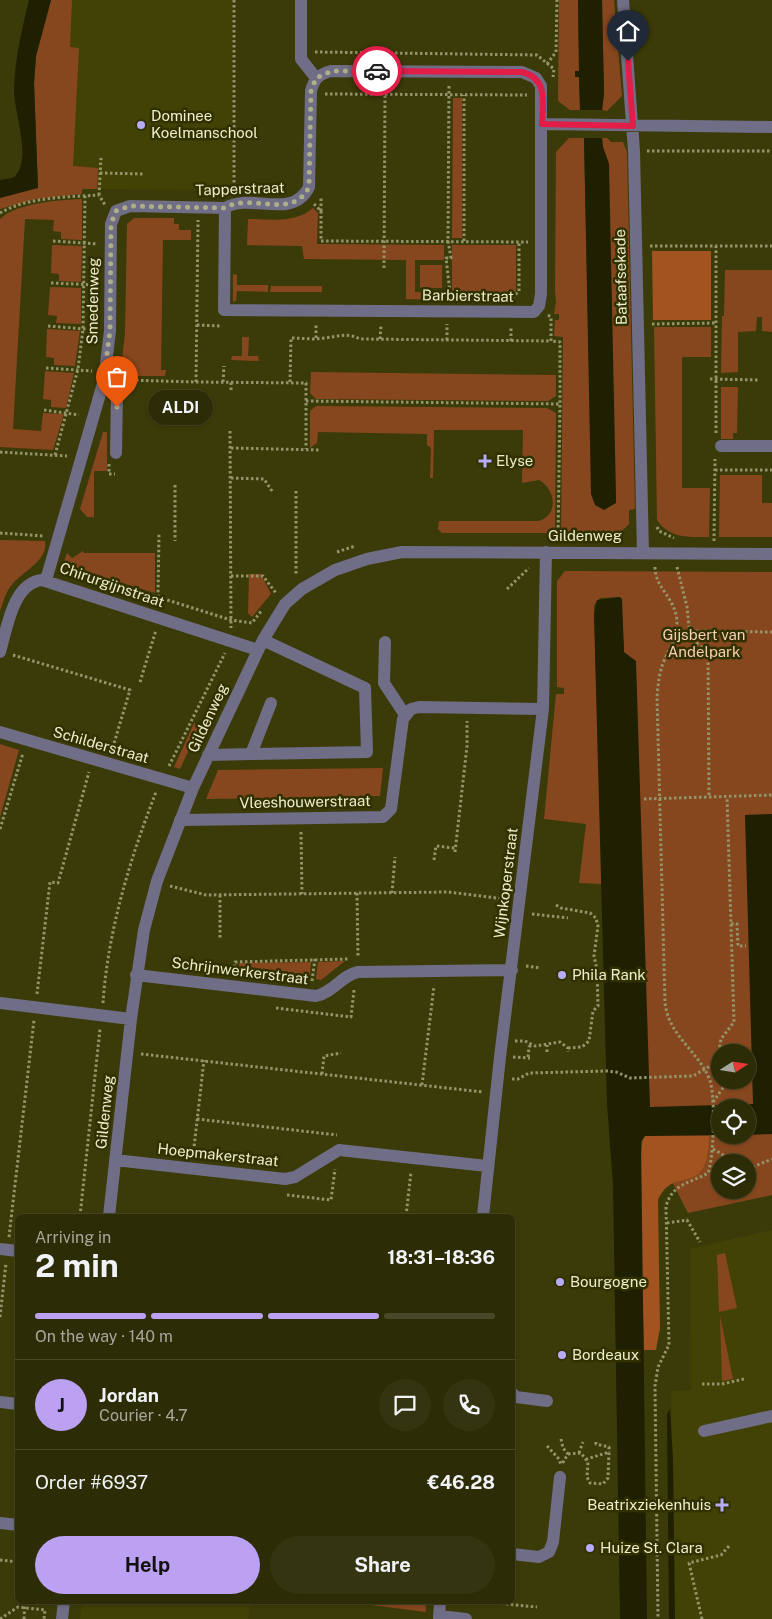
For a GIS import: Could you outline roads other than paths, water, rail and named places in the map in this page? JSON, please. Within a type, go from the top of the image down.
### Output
[{"type":"street","points":[[301,0],[301,59],[316,78],[332,71],[522,72],[536,78],[541,86],[542,124],[772,127]]},
{"type":"street","name":"Bataafsekade","points":[[623,0],[633,126],[649,553]]},
{"type":"street","name":"Tapperstraat","points":[[116,211],[130,206],[287,205],[297,202],[305,195],[310,179],[311,91],[316,78]]},
{"type":"street","name":"Barbierstraat","points":[[229,206],[224,310],[529,313],[537,310],[541,294],[542,124]]},
{"type":"street","name":"Smedenweg","points":[[46,580],[94,420],[104,379],[110,331],[112,220],[116,211]]},
{"type":"street","points":[[104,379],[117,391],[116,453]]},
{"type":"street","points":[[717,446],[772,446]]},
{"type":"street","name":"Gildenweg","points":[[109,1214],[136,975],[144,930],[157,881],[193,788],[260,645],[278,614],[293,596],[324,576],[351,563],[402,552],[772,554]]},
{"type":"street","name":"Wijnkoperstraat","points":[[483,1214],[497,1078],[520,907],[543,709],[552,552]]},
{"type":"street","name":"Chirurgijnstraat","points":[[0,652],[19,592],[29,583],[46,580],[230,641],[260,645],[365,688],[367,752],[251,754]]},
{"type":"street","points":[[385,642],[384,683],[405,715],[411,709],[419,708],[543,709]]},
{"type":"street","points":[[208,755],[251,754],[271,702]]},
{"type":"street","name":"Vleeshouwerstraat","points":[[180,820],[376,818],[386,815],[392,804],[405,715]]},
{"type":"street","name":"Schilderstraat","points":[[0,732],[193,788]]},
{"type":"street","name":"Schrijnwerkerstraat","points":[[136,975],[311,995],[327,993],[354,972],[512,970]]},
{"type":"street","points":[[0,1003],[131,1019]]},
{"type":"street","name":"Hoepmakerstraat","points":[[116,1160],[285,1179],[295,1176],[336,1150],[487,1166]]},
{"type":"street","points":[[515,1396],[547,1401]]},
{"type":"street","points":[[0,1402],[15,1404]]},
{"type":"street","points":[[704,1431],[772,1416]]},
{"type":"street","points":[[515,1554],[539,1556],[549,1552],[552,1542],[560,1477]]},
{"type":"street","points":[[0,1523],[15,1525]]},
{"type":"street","points":[[62,1619],[64,1604]]},
{"type":"street","points":[[440,1604],[439,1618],[466,1619]]},
{"type":"place","name":"Dominee Koelmanschool","points":[[141,125]]},
{"type":"place","name":"ALDI","points":[[117,407]]},
{"type":"place","name":"Elyse","points":[[485,461]]},
{"type":"place","name":"Phila Rank","points":[[562,975]]},
{"type":"place","name":"Bourgogne","points":[[560,1282]]},
{"type":"place","name":"Bordeaux","points":[[562,1355]]},
{"type":"place","name":"Beatrixziekenhuis","points":[[722,1505]]},
{"type":"place","name":"Huize St. Clara","points":[[590,1548]]},
{"type":"park label","name":"Gijsbert van Andelpark","points":[[704,644]]}]
